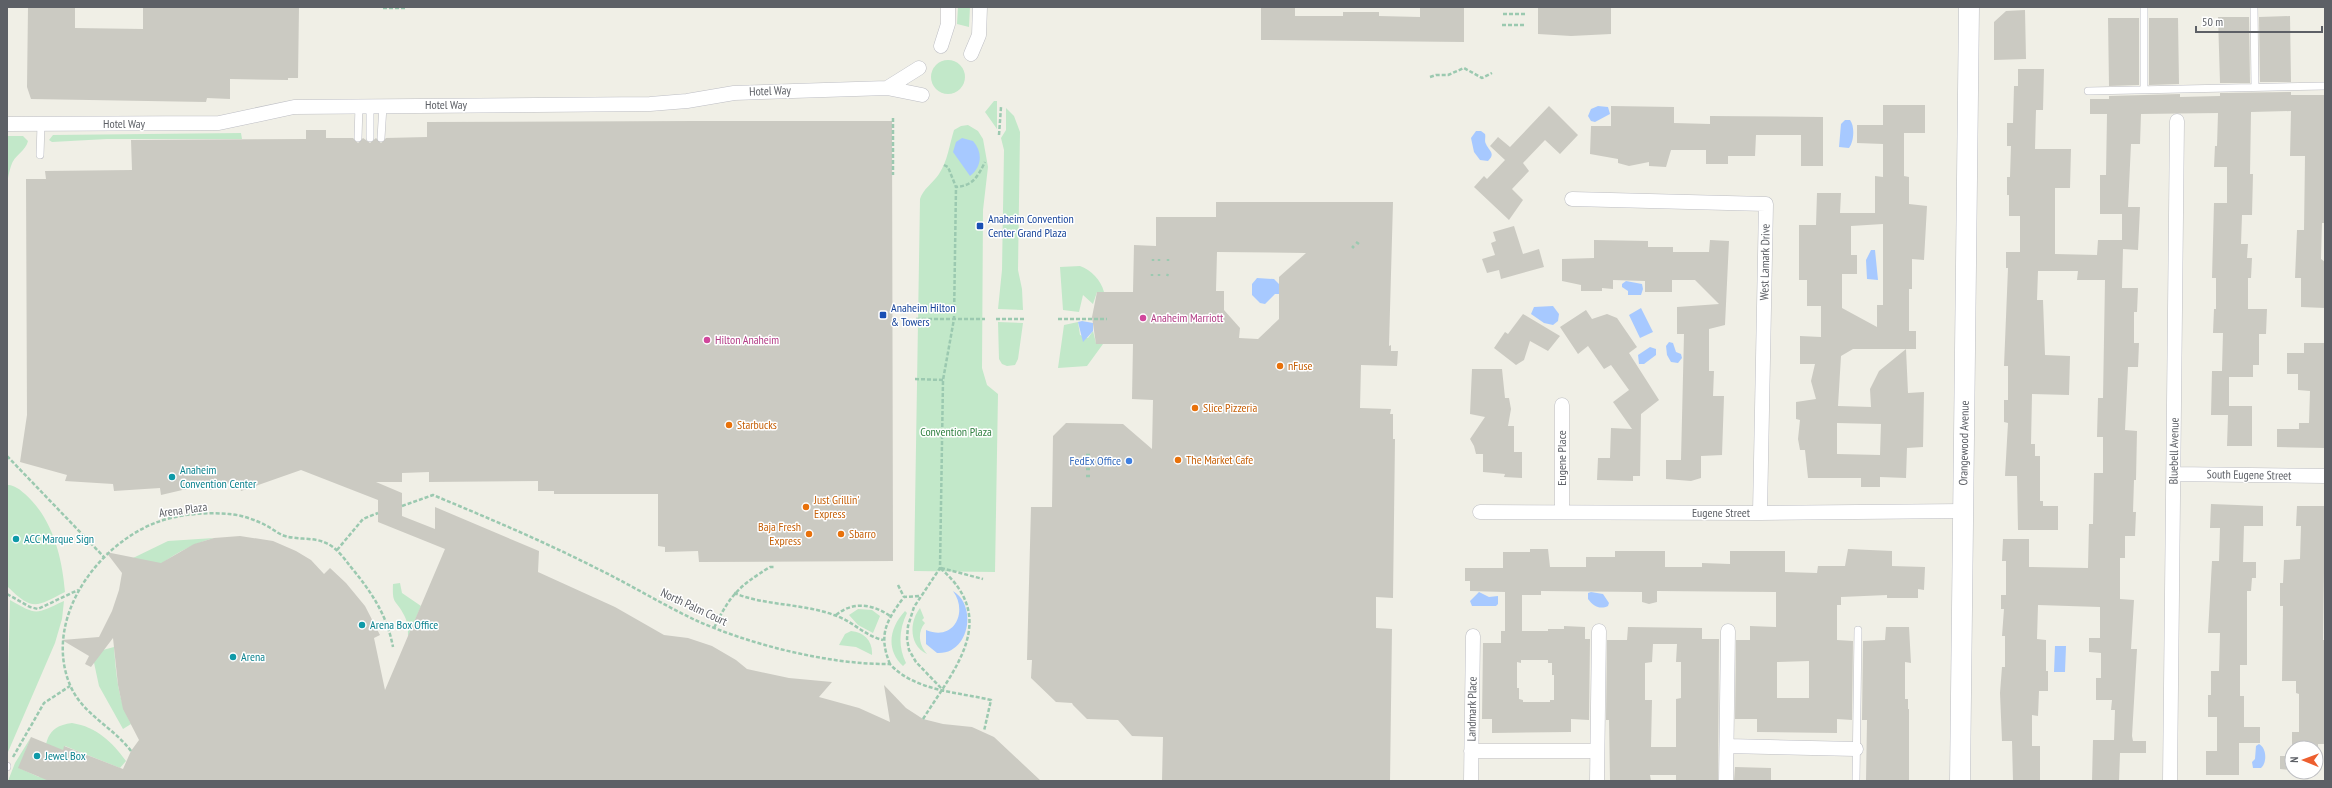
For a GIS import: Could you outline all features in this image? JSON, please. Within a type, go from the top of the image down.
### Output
[{"type":"main road","name":"Orangewood Avenue","points":[[1960,781],[1969,7]]},
{"type":"street","points":[[941,46],[948,24],[948,7]]},
{"type":"street","points":[[971,54],[979,35],[980,7]]},
{"type":"street","points":[[887,88],[919,68]]},
{"type":"street","name":"Hotel Way","points":[[7,124],[219,123],[288,107],[650,104],[686,101],[734,93],[887,88],[922,95]]},
{"type":"street","name":"Bluebell Avenue","points":[[2170,781],[2177,122]]},
{"type":"street","name":"West Lamark Drive","points":[[1572,199],[1766,204],[1760,513]]},
{"type":"street","name":"Eugene Place","points":[[1562,404],[1562,512]]},
{"type":"street","name":"South Eugene Street","points":[[2174,474],[2325,476]]},
{"type":"street","name":"Eugene Street","points":[[1480,512],[1760,513],[1963,511]]},
{"type":"street","points":[[1597,781],[1596,751],[1599,715],[1599,631]]},
{"type":"street","points":[[1726,781],[1728,631]]},
{"type":"street","name":"Landmark Place","points":[[1471,781],[1473,636]]},
{"type":"street","points":[[1727,746],[1856,749]]},
{"type":"street","points":[[1471,750],[1596,751]]},
{"type":"lane","points":[[2144,7],[2144,90]]},
{"type":"lane","points":[[2254,7],[2255,87]]},
{"type":"lane","points":[[2088,91],[2325,86]]},
{"type":"lane","points":[[358,138],[371,106]]},
{"type":"lane","points":[[370,138],[371,106]]},
{"type":"lane","points":[[371,106],[381,138]]},
{"type":"lane","points":[[40,125],[40,155]]},
{"type":"lane","points":[[1856,781],[1858,630]]},
{"type":"path","points":[[383,8],[407,8]]},
{"type":"path","points":[[1502,14],[1525,14]]},
{"type":"path","points":[[1502,26],[1525,25]]},
{"type":"path","points":[[1430,77],[1436,75],[1448,75],[1464,68],[1482,78],[1492,74]]},
{"type":"path","points":[[999,135],[1001,106]]},
{"type":"path","points":[[893,118],[893,175]]},
{"type":"path","points":[[956,187],[966,186],[974,182],[985,162]]},
{"type":"path","points":[[942,689],[916,662],[909,650],[908,626],[919,596],[940,568],[943,380],[954,319],[956,187],[948,167],[944,165]]},
{"type":"path","points":[[916,319],[985,319]]},
{"type":"path","points":[[996,319],[1024,319]]},
{"type":"path","points":[[1058,319],[1107,319]]},
{"type":"path","points":[[915,379],[943,380]]},
{"type":"path","points":[[7,456],[104,557]]},
{"type":"path","name":"North Palm Court","points":[[402,506],[433,495],[513,528],[714,628],[764,644],[819,656],[858,663],[890,664]]},
{"type":"path","name":"Arena Plaza","points":[[131,751],[123,741],[83,706],[70,686],[63,658],[64,643],[67,625],[78,590],[104,557],[134,532],[156,522],[202,514],[230,514],[247,518],[285,536],[322,541],[336,550],[375,598],[386,620],[393,647]]},
{"type":"path","points":[[336,550],[363,519],[378,514]]},
{"type":"path","points":[[714,628],[734,593],[744,583],[770,567],[775,567]]},
{"type":"path","points":[[940,568],[983,579]]},
{"type":"path","points":[[923,719],[959,661],[966,641],[970,615],[962,592],[955,581],[940,568]]},
{"type":"path","points":[[898,585],[904,597]]},
{"type":"path","points":[[7,594],[30,607],[38,609],[78,590]]},
{"type":"path","points":[[734,593],[752,600],[836,615],[854,627],[883,640]]},
{"type":"path","points":[[919,596],[904,597],[890,616],[884,629],[883,640],[890,664],[897,672],[910,681],[991,700],[984,731]]},
{"type":"path","points":[[836,615],[857,605],[876,608],[890,616]]},
{"type":"path","points":[[7,766],[44,704],[70,686]]},
{"type":"green space","points":[[958,7],[970,7],[969,27],[957,24]]},
{"type":"green space","points":[[951,60],[960,65],[964,70],[964,84],[960,89],[955,93],[945,94],[941,93],[932,84],[931,74],[932,70],[941,61]]},
{"type":"green space","points":[[994,101],[997,101],[997,129],[985,112]]},
{"type":"green space","points":[[1006,108],[1014,116],[1020,132],[1018,270],[1022,289],[1023,310],[998,309],[1002,270],[1004,150],[1001,138],[1006,130]]},
{"type":"green space","name":"Convention Plaza","points":[[968,125],[978,131],[983,139],[988,167],[983,210],[982,368],[987,385],[998,394],[995,572],[914,571],[920,199],[923,192],[937,177],[942,169],[954,130],[961,126]]},
{"type":"green space","points":[[241,133],[242,139],[107,139],[52,142],[49,140],[53,135]]},
{"type":"green space","points":[[8,136],[23,136],[28,141],[27,144],[13,162],[8,181]]},
{"type":"green space","points":[[8,181],[7,245],[6,195]]},
{"type":"green space","points":[[1080,266],[1095,276],[1101,283],[1104,292],[1097,292],[1093,304],[1083,295],[1079,312],[1063,310],[1060,267]]},
{"type":"green space","points":[[998,322],[1023,323],[1018,359],[1015,365],[1007,366],[1002,364],[999,359]]},
{"type":"green space","points":[[1078,322],[1080,335],[1088,338],[1093,331],[1096,343],[1103,344],[1087,366],[1058,368],[1064,325]]},
{"type":"green space","points":[[7,485],[12,485],[19,489],[35,504],[43,515],[54,539],[64,579],[65,592],[48,601],[35,604],[30,603],[16,595],[8,587]]},
{"type":"green space","points":[[214,538],[196,544],[180,552],[165,561],[150,573],[133,558],[168,541]]},
{"type":"green space","points":[[400,583],[402,593],[421,606],[408,637],[406,620],[393,596],[393,584]]},
{"type":"green space","points":[[10,600],[32,611],[42,611],[64,601],[62,619],[55,643],[8,752],[7,719]]},
{"type":"green space","points":[[920,608],[924,618],[922,620],[925,623],[921,630],[920,638],[922,647],[927,654],[921,650],[914,640],[914,620]]},
{"type":"green space","points":[[858,609],[872,610],[880,616],[873,633],[858,625],[849,615]]},
{"type":"green space","points":[[905,611],[907,613],[902,625],[900,638],[903,657],[906,663],[903,666],[897,659],[894,652],[892,638],[896,624]]},
{"type":"green space","points":[[851,631],[860,633],[867,638],[871,645],[872,655],[856,647],[839,645],[845,634]]},
{"type":"green space","points":[[114,647],[120,696],[131,724],[123,729],[99,686],[93,658],[99,651]]},
{"type":"green space","points":[[72,723],[89,728],[103,736],[126,761],[120,768],[65,746],[50,781],[8,781],[15,763],[31,737],[19,768],[39,777],[46,742],[49,736],[61,725]]},
{"type":"water","points":[[1598,106],[1608,107],[1610,114],[1595,122],[1591,121],[1588,116],[1591,109]]},
{"type":"water","points":[[1845,120],[1850,120],[1853,126],[1853,138],[1849,148],[1839,147],[1841,124]]},
{"type":"water","points":[[1476,131],[1481,131],[1485,134],[1485,143],[1492,154],[1488,161],[1480,160],[1474,152],[1471,138]]},
{"type":"water","points":[[962,138],[973,141],[980,155],[979,164],[970,176],[953,152],[956,142]]},
{"type":"water","points":[[1871,250],[1875,250],[1878,280],[1867,279],[1866,260]]},
{"type":"water","points":[[1257,278],[1274,279],[1279,284],[1304,284],[1290,294],[1275,294],[1265,304],[1260,303],[1252,295],[1252,284]]},
{"type":"water","points":[[1626,281],[1642,284],[1643,289],[1641,295],[1628,295],[1628,291],[1622,287],[1622,284]]},
{"type":"water","points":[[1553,306],[1559,314],[1558,321],[1553,325],[1544,323],[1531,314],[1534,307]]},
{"type":"water","points":[[1641,308],[1653,332],[1640,338],[1629,315]]},
{"type":"water","points":[[1082,321],[1093,323],[1093,331],[1083,342],[1078,322]]},
{"type":"water","points":[[1669,342],[1673,343],[1676,352],[1681,354],[1682,358],[1678,363],[1671,362],[1667,355],[1666,346]]},
{"type":"water","points":[[1650,347],[1656,349],[1656,355],[1644,364],[1639,364],[1638,355]]},
{"type":"water","points":[[953,591],[961,598],[966,607],[966,628],[963,638],[957,646],[948,652],[937,653],[926,644],[926,630],[936,633],[945,632],[956,622],[959,615],[959,607]]},
{"type":"water","points":[[1479,592],[1489,597],[1498,596],[1498,604],[1496,606],[1472,606],[1470,601]]},
{"type":"water","points":[[1588,593],[1603,594],[1609,603],[1608,606],[1602,608],[1592,604],[1588,599]]},
{"type":"water","points":[[2055,646],[2066,646],[2065,672],[2054,672]]},
{"type":"water","points":[[2259,744],[2265,752],[2264,763],[2261,768],[2253,768],[2252,762],[2255,759],[2256,746]]},
{"type":"building","points":[[28,7],[75,7],[75,28],[143,29],[143,7],[299,7],[298,78],[288,78],[288,80],[230,79],[230,99],[207,98],[206,102],[31,99],[27,87]]},
{"type":"building","points":[[1261,7],[1295,7],[1295,16],[1343,16],[1343,12],[1379,12],[1379,16],[1420,17],[1420,8],[1464,7],[1464,42],[1261,40]]},
{"type":"building","points":[[1538,7],[1611,7],[1611,34],[1571,36],[1538,34]]},
{"type":"building","points":[[2025,10],[2026,59],[1994,60],[1994,22],[2006,11]]},
{"type":"building","points":[[2290,16],[2291,82],[2260,82],[2259,17]]},
{"type":"building","points":[[2218,17],[2249,17],[2250,83],[2220,83]]},
{"type":"building","points":[[2108,18],[2139,18],[2139,85],[2109,86]]},
{"type":"building","points":[[2149,18],[2178,18],[2179,84],[2149,85]]},
{"type":"building","points":[[2018,69],[2044,69],[2043,110],[2036,110],[2035,149],[2071,149],[2070,188],[2055,188],[2055,254],[2097,255],[2098,240],[2122,240],[2122,214],[2100,214],[2100,175],[2106,175],[2107,114],[2090,114],[2090,99],[2109,99],[2109,96],[2180,94],[2180,97],[2220,96],[2220,93],[2291,92],[2291,95],[2325,95],[2325,223],[2322,223],[2321,259],[2325,262],[2325,308],[2301,307],[2301,278],[2295,278],[2297,230],[2304,230],[2305,156],[2290,156],[2291,111],[2251,112],[2250,174],[2253,174],[2252,215],[2242,215],[2241,244],[2248,244],[2247,258],[2252,258],[2251,278],[2248,278],[2248,309],[2267,309],[2266,334],[2259,334],[2259,365],[2253,365],[2253,377],[2229,377],[2229,406],[2252,406],[2252,446],[2227,446],[2228,415],[2211,415],[2212,371],[2222,371],[2223,333],[2213,333],[2214,309],[2216,309],[2216,278],[2212,278],[2214,203],[2227,203],[2227,167],[2214,167],[2215,146],[2217,146],[2218,113],[2141,114],[2140,144],[2131,144],[2128,207],[2140,207],[2138,250],[2123,249],[2122,288],[2138,288],[2137,312],[2134,312],[2134,343],[2139,343],[2138,367],[2128,367],[2125,430],[2137,431],[2136,480],[2134,480],[2133,512],[2136,512],[2135,536],[2125,536],[2125,558],[2120,558],[2120,599],[2134,600],[2131,649],[2137,649],[2132,736],[2133,741],[2146,741],[2146,753],[2120,753],[2119,781],[2092,781],[2093,740],[2114,740],[2115,710],[2111,710],[2112,700],[2096,700],[2096,678],[2101,678],[2101,653],[2089,652],[2089,638],[2100,638],[2100,607],[2038,605],[2037,639],[2046,640],[2046,671],[2048,671],[2048,691],[2039,691],[2038,716],[2032,715],[2032,746],[2040,746],[2040,781],[2013,781],[2012,741],[2002,741],[2000,693],[2002,667],[2005,667],[2005,636],[2002,636],[2004,609],[2001,609],[2001,595],[2006,595],[2006,561],[2002,561],[2003,539],[2029,539],[2029,567],[2088,568],[2089,524],[2093,524],[2094,473],[2103,473],[2103,437],[2097,437],[2098,398],[2103,398],[2105,280],[2077,280],[2078,271],[2038,271],[2037,300],[2043,300],[2045,355],[2070,356],[2069,395],[2032,394],[2031,444],[2035,444],[2035,456],[2040,456],[2040,501],[2043,501],[2043,506],[2058,506],[2058,530],[2018,530],[2017,476],[2005,476],[2008,423],[2004,422],[2004,400],[2008,400],[2008,366],[2004,366],[2008,268],[2006,268],[2006,252],[2020,252],[2020,216],[2009,216],[2009,195],[2007,195],[2007,177],[2010,177],[2011,146],[2007,146],[2007,123],[2013,123],[2014,86],[2018,86]]},
{"type":"building","points":[[1883,105],[1925,105],[1925,133],[1904,133],[1904,176],[1909,177],[1909,204],[1927,206],[1924,260],[1912,259],[1912,289],[1909,289],[1909,331],[1916,331],[1916,349],[1906,349],[1908,393],[1924,392],[1923,447],[1907,448],[1906,478],[1880,477],[1880,487],[1861,487],[1861,478],[1808,478],[1805,450],[1800,450],[1798,439],[1800,420],[1796,419],[1796,402],[1816,399],[1811,381],[1815,364],[1800,364],[1800,336],[1821,337],[1821,306],[1807,306],[1807,280],[1799,280],[1799,225],[1816,225],[1817,193],[1841,193],[1840,213],[1875,213],[1875,176],[1883,177],[1883,144],[1857,143],[1857,125],[1883,125]],"holes":[[[1883,224],[1883,305],[1877,305],[1877,327],[1842,308],[1842,274],[1857,274],[1857,255],[1851,255],[1851,226]],[[1853,349],[1906,349],[1879,371],[1870,389],[1871,407],[1838,406],[1841,356]],[[1837,423],[1881,424],[1880,455],[1837,454]]]},
{"type":"building","points":[[1549,106],[1578,135],[1560,154],[1545,140],[1523,163],[1529,171],[1512,189],[1523,200],[1509,220],[1474,187],[1484,176],[1487,179],[1505,160],[1490,146],[1498,137],[1510,147]]},
{"type":"building","points":[[1611,106],[1674,107],[1674,123],[1710,124],[1710,116],[1823,117],[1823,166],[1801,166],[1801,135],[1756,135],[1755,156],[1728,156],[1728,164],[1706,164],[1706,150],[1671,150],[1666,167],[1649,166],[1649,162],[1629,166],[1618,163],[1618,159],[1590,154],[1591,126],[1611,126]]},
{"type":"building","points":[[892,121],[893,561],[699,562],[698,551],[665,552],[665,547],[658,546],[658,494],[554,494],[554,491],[538,491],[538,481],[429,482],[429,472],[402,473],[402,482],[376,482],[402,493],[402,516],[435,529],[435,507],[539,551],[538,572],[615,607],[664,635],[688,638],[712,646],[736,660],[747,669],[789,678],[832,682],[819,697],[859,708],[890,722],[884,685],[906,708],[923,719],[943,724],[972,727],[994,737],[1041,781],[49,781],[18,768],[31,737],[63,750],[64,746],[123,769],[131,751],[139,740],[123,709],[118,685],[113,638],[91,667],[85,664],[89,656],[62,640],[99,637],[112,611],[119,590],[122,573],[106,552],[161,563],[194,544],[214,538],[240,536],[273,541],[296,551],[311,560],[324,574],[330,568],[346,583],[365,606],[380,635],[374,638],[385,690],[445,549],[378,522],[378,500],[301,470],[241,491],[238,480],[210,490],[208,484],[161,495],[160,488],[114,491],[113,484],[65,481],[67,475],[20,462],[27,415],[26,179],[46,179],[45,171],[132,170],[131,140],[306,139],[306,130],[326,130],[326,138],[353,138],[358,143],[363,138],[370,143],[376,138],[381,143],[386,138],[427,137],[427,122]]},
{"type":"building","points":[[1216,202],[1393,202],[1389,346],[1391,345],[1391,351],[1398,351],[1397,366],[1361,365],[1360,408],[1391,409],[1390,414],[1393,414],[1393,439],[1395,439],[1393,598],[1376,597],[1376,628],[1392,629],[1390,781],[1162,781],[1163,737],[1132,736],[1118,720],[1087,719],[1072,703],[1056,702],[1031,678],[1032,660],[1027,660],[1031,507],[1052,507],[1053,436],[1066,423],[1123,424],[1152,449],[1153,400],[1132,399],[1133,344],[1096,344],[1092,317],[1097,292],[1133,292],[1134,245],[1156,246],[1156,217],[1216,217]],"holes":[[[1217,252],[1306,253],[1279,277],[1279,319],[1258,339],[1239,338],[1240,328],[1224,310],[1224,291],[1216,291]]]},
{"type":"building","points":[[1514,226],[1523,254],[1539,249],[1544,267],[1501,279],[1499,270],[1487,273],[1482,259],[1495,255],[1491,243],[1496,241],[1493,232]]},
{"type":"building","points":[[1594,240],[1648,241],[1648,247],[1673,247],[1673,252],[1709,252],[1710,240],[1729,241],[1725,325],[1709,329],[1709,371],[1714,371],[1713,396],[1724,396],[1722,455],[1701,456],[1701,478],[1691,481],[1666,479],[1666,460],[1681,460],[1684,334],[1677,334],[1677,307],[1719,304],[1695,280],[1672,280],[1672,292],[1645,292],[1645,281],[1613,280],[1613,289],[1602,288],[1602,291],[1581,291],[1581,285],[1562,281],[1562,259],[1594,258]]},
{"type":"building","points":[[1586,310],[1592,319],[1607,314],[1617,318],[1637,347],[1629,353],[1659,400],[1641,414],[1640,476],[1633,476],[1633,481],[1597,480],[1598,458],[1610,458],[1611,428],[1632,429],[1613,402],[1629,390],[1611,365],[1604,369],[1588,346],[1578,354],[1560,327]]},
{"type":"building","points":[[1523,314],[1560,336],[1548,351],[1530,341],[1524,360],[1516,365],[1494,348],[1505,332],[1508,334]]},
{"type":"building","points":[[2304,343],[2325,343],[2325,448],[2277,447],[2277,429],[2299,429],[2299,423],[2309,423],[2310,391],[2298,390],[2298,374],[2287,374],[2287,353],[2304,353]]},
{"type":"building","points":[[1472,369],[1502,369],[1505,398],[1509,398],[1511,409],[1508,426],[1514,426],[1514,452],[1522,452],[1522,478],[1504,477],[1505,474],[1483,472],[1483,454],[1476,454],[1470,439],[1485,417],[1470,414]]},
{"type":"building","points":[[2211,504],[2263,506],[2263,526],[2244,526],[2243,562],[2256,562],[2256,578],[2252,578],[2251,591],[2247,591],[2247,665],[2240,665],[2240,696],[2244,696],[2244,727],[2260,727],[2260,743],[2239,743],[2239,775],[2206,775],[2206,751],[2217,751],[2217,717],[2208,717],[2208,695],[2211,695],[2211,671],[2219,671],[2220,633],[2208,633],[2212,561],[2219,561],[2220,528],[2210,528]]},
{"type":"building","points":[[2297,506],[2325,506],[2323,640],[2325,640],[2325,744],[2324,740],[2292,740],[2292,732],[2299,732],[2299,694],[2296,693],[2296,681],[2282,681],[2283,606],[2280,606],[2280,583],[2283,583],[2284,560],[2300,559],[2301,526],[2296,526]]},
{"type":"building","points":[[1530,549],[1548,549],[1550,567],[1586,567],[1586,557],[1615,557],[1615,551],[1665,551],[1665,567],[1702,567],[1702,563],[1730,564],[1730,551],[1785,551],[1785,572],[1817,573],[1818,566],[1845,566],[1848,549],[1892,551],[1892,566],[1925,567],[1924,590],[1918,589],[1918,598],[1887,598],[1887,595],[1841,597],[1841,605],[1837,605],[1837,640],[1853,641],[1852,720],[1837,719],[1837,733],[1757,732],[1757,719],[1735,719],[1736,640],[1750,640],[1750,626],[1776,627],[1776,592],[1657,591],[1657,602],[1649,604],[1642,602],[1642,592],[1541,591],[1541,595],[1522,595],[1522,631],[1548,631],[1548,629],[1564,629],[1564,626],[1585,627],[1585,639],[1590,639],[1589,720],[1571,719],[1571,732],[1492,733],[1492,719],[1482,719],[1483,643],[1501,643],[1501,631],[1505,631],[1505,592],[1470,591],[1470,581],[1465,581],[1465,568],[1503,568],[1503,552],[1530,552]],"holes":[[[1521,660],[1548,660],[1548,663],[1552,663],[1552,675],[1554,675],[1554,700],[1550,700],[1550,702],[1523,702],[1523,700],[1519,699],[1519,688],[1517,688],[1517,662],[1521,663]],[[1809,661],[1809,698],[1777,698],[1777,662]]]},
{"type":"building","points":[[1628,627],[1702,628],[1702,639],[1719,639],[1718,781],[1676,781],[1676,775],[1650,775],[1651,781],[1610,781],[1609,720],[1606,720],[1607,640],[1627,640]],"holes":[[[1653,644],[1677,644],[1676,662],[1681,662],[1681,698],[1676,699],[1676,747],[1651,747],[1652,700],[1645,700],[1645,663],[1652,662]]]},
{"type":"building","points":[[1886,627],[1909,627],[1911,663],[1905,662],[1905,699],[1908,699],[1909,709],[1909,781],[1866,781],[1867,720],[1862,720],[1863,641],[1885,640]]},
{"type":"building","points":[[2280,756],[2284,756],[2284,769],[2280,769]]},
{"type":"building","points":[[1735,767],[1771,768],[1771,781],[1734,781]]},
{"type":"place","name":"Anaheim Convention Center Grand Plaza","points":[[980,226]]},
{"type":"place","name":"Anaheim Hilton & Towers","points":[[883,315]]},
{"type":"place","name":"Anaheim Marriott","points":[[1143,318]]},
{"type":"place","name":"Hilton Anaheim","points":[[707,340]]},
{"type":"place","name":"nFuse","points":[[1280,366]]},
{"type":"place","name":"Slice Pizzeria","points":[[1195,408]]},
{"type":"place","name":"Starbucks","points":[[729,425]]},
{"type":"place","name":"The Market Cafe","points":[[1178,460]]},
{"type":"place","name":"FedEx Office","points":[[1129,461]]},
{"type":"place","name":"Anaheim Convention Center","points":[[172,477]]},
{"type":"place","name":"Just Grillin' Express","points":[[806,507]]},
{"type":"place","name":"Baja Fresh Express","points":[[809,534]]},
{"type":"place","name":"Sbarro","points":[[841,534]]},
{"type":"place","name":"ACC Marque Sign","points":[[16,539]]},
{"type":"place","name":"Arena Box Office","points":[[362,625]]},
{"type":"place","name":"Arena","points":[[233,657]]},
{"type":"place","name":"Jewel Box","points":[[37,756]]}]
